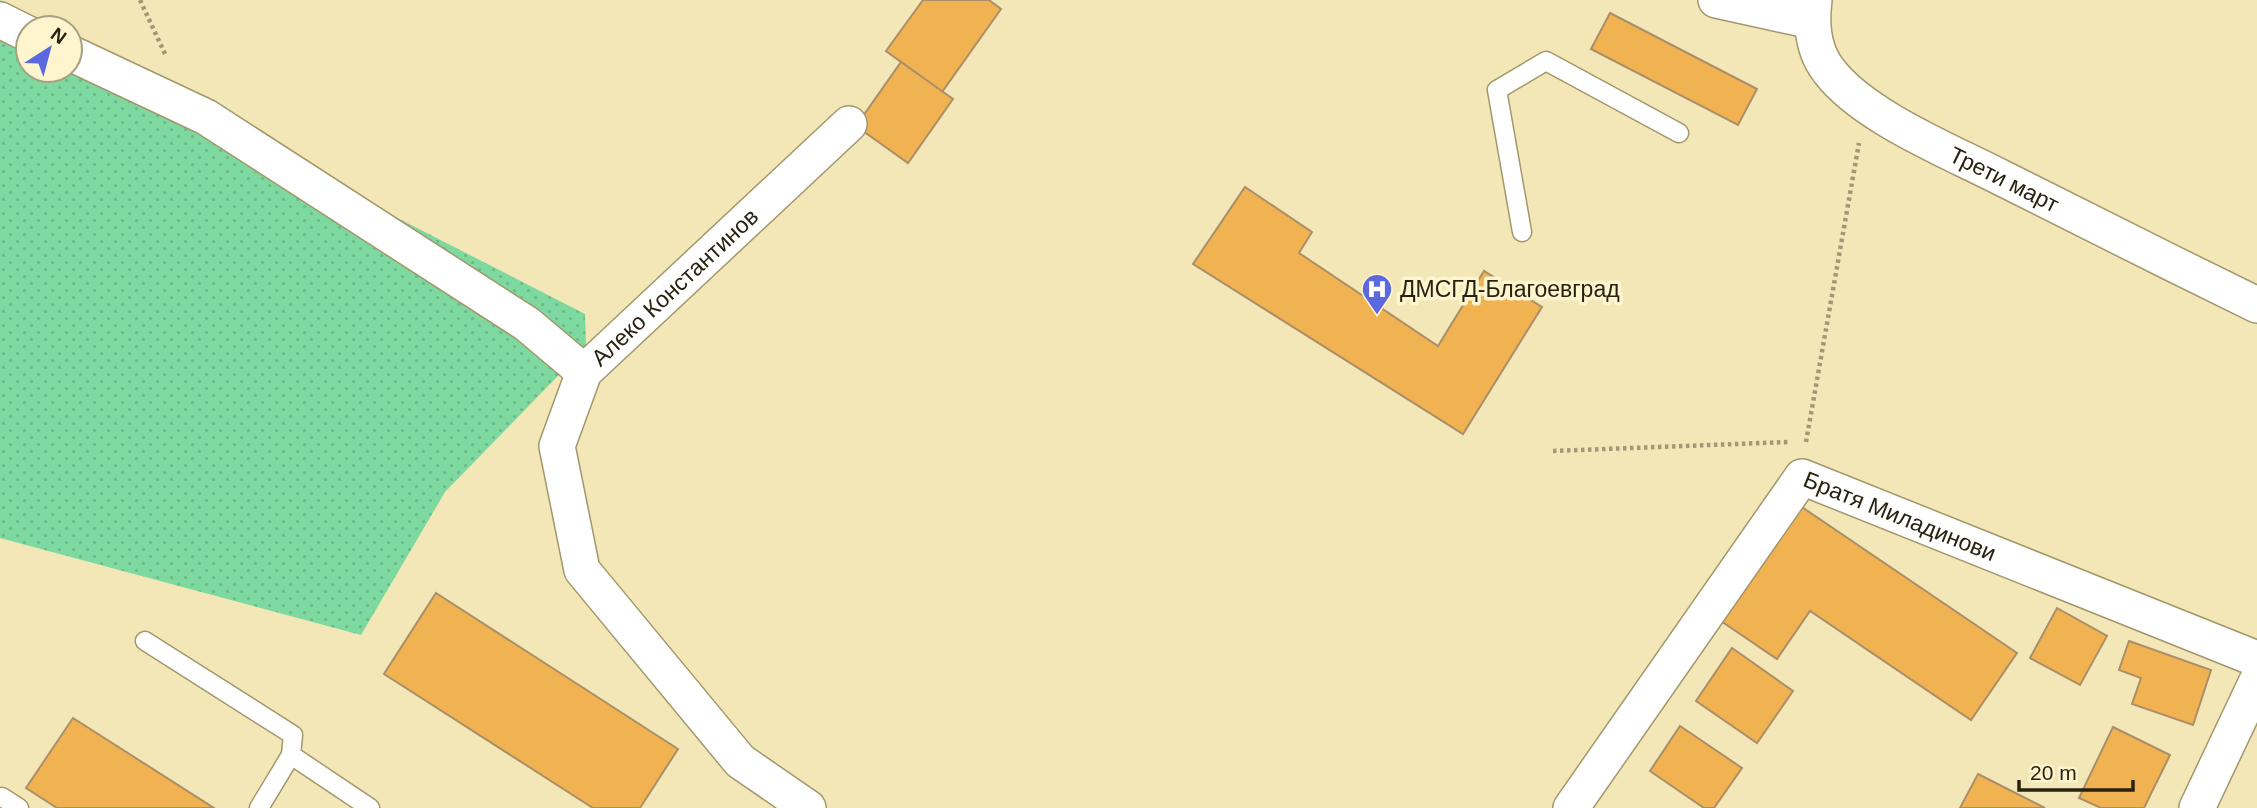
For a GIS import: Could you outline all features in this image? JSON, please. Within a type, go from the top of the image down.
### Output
[{"type":"street","points":[[1716,0],[1813,11]]},
{"type":"street","name":"Трети март","points":[[1813,11],[1819,55],[1828,70],[1852,95],[1866,105],[1951,152],[2257,305]]},
{"type":"street","points":[[84,60],[206,117],[527,324],[584,372]]},
{"type":"street","name":"Алеко Константинов","points":[[808,808],[740,761],[582,570],[557,446],[584,372],[849,124]]},
{"type":"street","name":"Братя Миладинови","points":[[1571,808],[1802,477],[2257,659]]},
{"type":"street","points":[[2197,808],[2257,681]]},
{"type":"lane","points":[[1522,232],[1497,90],[1546,61],[1679,133]]},
{"type":"lane","points":[[145,641],[293,735],[291,755],[259,808]]},
{"type":"lane","points":[[291,755],[370,808]]},
{"type":"lane","points":[[2,797],[19,808]]},
{"type":"path","points":[[140,0],[166,55],[161,96]]},
{"type":"path","points":[[1553,451],[1788,442],[1806,447],[1866,105]]},
{"type":"green space","points":[[0,0],[25,14],[14,14],[14,84],[84,84],[84,76],[296,166],[585,314],[586,347],[445,492],[361,635],[0,538]]},
{"type":"building","points":[[923,0],[989,0],[1001,9],[942,92],[886,51]]},
{"type":"building","points":[[1610,13],[1757,89],[1738,125],[1591,49]]},
{"type":"building","points":[[901,62],[953,99],[908,163],[856,126]]},
{"type":"building","points":[[1245,187],[1312,232],[1299,253],[1438,346],[1484,271],[1542,307],[1463,434],[1193,264]]},
{"type":"building","points":[[1793,501],[2017,653],[1971,720],[1810,611],[1777,659],[1715,617]]},
{"type":"building","points":[[436,593],[678,749],[640,808],[593,808],[384,674]]},
{"type":"building","points":[[2057,608],[2107,636],[2080,685],[2030,658]]},
{"type":"building","points":[[2129,641],[2211,670],[2193,725],[2132,704],[2141,678],[2119,670]]},
{"type":"building","points":[[1732,648],[1793,691],[1757,743],[1696,701]]},
{"type":"building","points":[[73,718],[214,808],[57,808],[26,788]]},
{"type":"building","points":[[1680,726],[1742,768],[1714,808],[1704,808],[1650,771]]},
{"type":"building","points":[[2113,727],[2170,755],[2144,808],[2101,808],[2079,798]]},
{"type":"building","points":[[1978,774],[2045,808],[1960,808]]},
{"type":"place","name":"ДМСГД-Благоевград","points":[[1377,316]]}]
